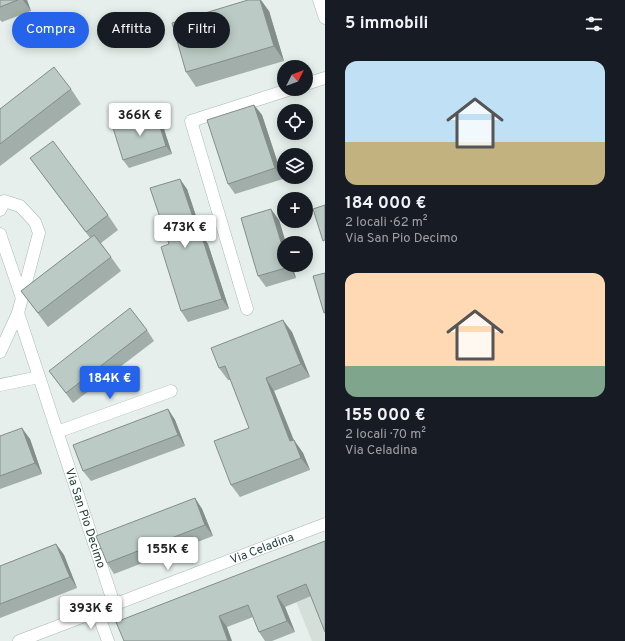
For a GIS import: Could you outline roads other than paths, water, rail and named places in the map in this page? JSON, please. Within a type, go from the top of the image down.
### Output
[{"type":"street","points":[[319,0],[325,18]]},
{"type":"street","points":[[313,82],[325,78]]},
{"type":"street","points":[[247,309],[191,120],[277,93]]},
{"type":"street","points":[[0,210],[4,201],[20,206],[34,222],[39,233],[18,313],[0,352]]},
{"type":"street","points":[[0,234],[22,298]]},
{"type":"street","name":"Via San Pio Decimo","points":[[18,313],[114,604]]},
{"type":"street","points":[[0,385],[39,377]]},
{"type":"street","points":[[57,432],[171,391]]},
{"type":"street","name":"Via Celadina","points":[[19,641],[325,524]]},
{"type":"street","points":[[97,611],[108,641]]}]
